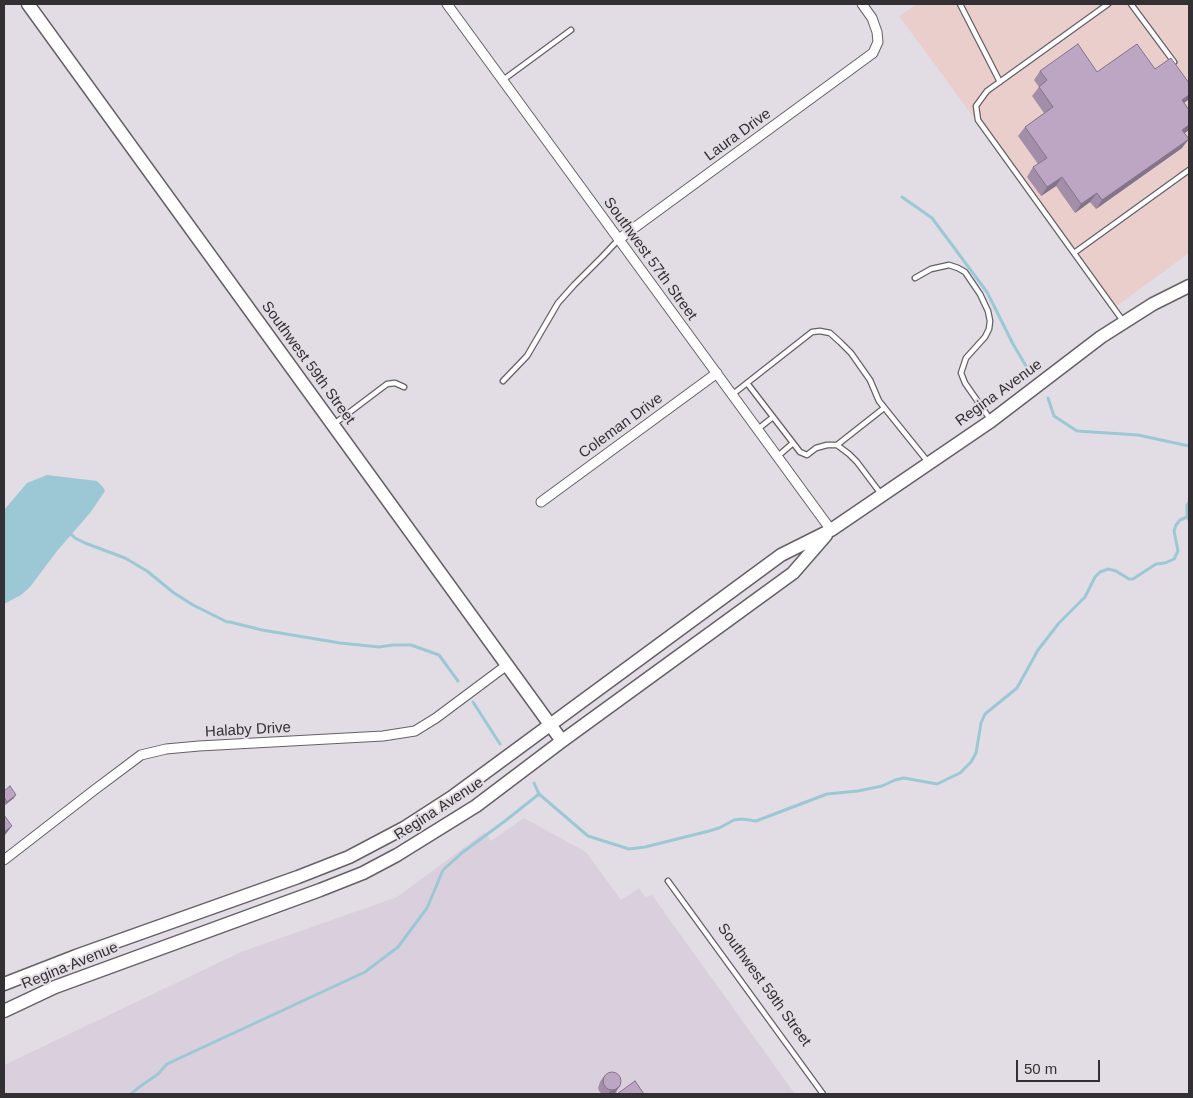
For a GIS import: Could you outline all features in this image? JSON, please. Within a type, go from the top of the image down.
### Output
[{"type":"main road","name":"Southwest 59th Street","points":[[28,4],[562,741]]},
{"type":"main road","name":"Regina Avenue","points":[[4,984],[76,956],[298,877],[349,856],[404,828],[452,797],[781,555],[831,530],[991,421],[1124,322],[1153,304],[1189,286]]},
{"type":"main road","name":"Regina Avenue","points":[[4,1011],[64,984],[230,924],[363,873],[397,855],[476,806],[562,741],[793,574],[831,530]]},
{"type":"street","name":"Southwest 57th Street","points":[[447,4],[831,530]]},
{"type":"street","name":"Laura Drive","points":[[619,239],[873,53],[878,42],[877,32],[872,18],[862,4]]},
{"type":"street","name":"Coleman Drive","points":[[541,502],[717,373]]},
{"type":"street","name":"Halaby Drive","points":[[4,860],[141,756],[166,749],[384,736],[415,731],[436,718],[507,665]]},
{"type":"lane","points":[[960,4],[1000,82]]},
{"type":"lane","points":[[1108,4],[987,91],[976,106],[978,120],[1124,322]]},
{"type":"lane","points":[[1131,4],[1178,68]]},
{"type":"lane","points":[[502,80],[571,30]]},
{"type":"lane","points":[[1074,253],[1189,170]]},
{"type":"lane","points":[[503,380],[527,356],[558,304],[619,239]]},
{"type":"lane","points":[[915,278],[932,269],[949,265],[965,272],[980,294],[988,311],[989,330],[966,358],[961,373],[965,383],[991,421]]},
{"type":"lane","points":[[733,395],[812,332],[830,333],[851,353],[870,380],[873,390],[884,408],[929,463]]},
{"type":"lane","points":[[332,424],[387,384],[395,383],[404,387]]},
{"type":"lane","points":[[747,383],[800,452],[807,455],[816,448],[838,445],[884,408]]},
{"type":"lane","points":[[758,429],[773,417]]},
{"type":"lane","points":[[778,456],[793,443]]},
{"type":"lane","points":[[838,445],[858,462],[882,495]]},
{"type":"lane","name":"Southwest 59th Street","points":[[668,881],[823,1094]]},
{"type":"shaded area","points":[[917,4],[1189,4],[1189,253],[1114,308],[899,16]]},
{"type":"shaded area","points":[[524,818],[586,852],[621,900],[639,888],[645,897],[652,895],[795,1094],[4,1094],[4,1065],[241,952],[397,897],[485,832],[491,841]]},
{"type":"water","points":[[47,475],[97,481],[105,491],[90,513],[57,551],[30,587],[21,595],[4,604],[4,510],[27,483]]},
{"type":"building","points":[[1078,44],[1097,72],[1137,44],[1155,69],[1171,58],[1189,83],[1189,95],[1182,100],[1189,110],[1189,125],[1182,130],[1189,139],[1102,200],[1097,193],[1081,204],[1062,177],[1047,187],[1033,167],[1047,158],[1025,127],[1053,107],[1039,87],[1047,80],[1040,71]]},
{"type":"building","points":[[10,786],[16,795],[7,802],[4,797],[4,791]]},
{"type":"building","points":[[4,815],[12,826],[4,832]]},
{"type":"building","points":[[608,1072],[616,1072],[621,1077],[619,1088],[608,1090],[603,1085],[603,1077]]},
{"type":"building","points":[[635,1081],[644,1094],[617,1094]]},
{"type":"waterway","points":[[902,197],[932,218],[987,292],[1026,366]]},
{"type":"waterway","points":[[1048,398],[1054,416],[1077,431],[1138,435],[1189,446]]},
{"type":"waterway","points":[[1189,502],[1187,505],[1187,517],[1189,520]]},
{"type":"waterway","points":[[131,1094],[158,1074],[167,1064],[365,972],[398,947],[427,908],[443,870],[463,852],[539,794],[588,836],[629,849],[645,847],[709,831],[734,820],[756,821],[827,794],[858,791],[882,786],[904,778],[937,784],[960,773],[971,762],[976,753],[981,723],[985,714],[1017,688],[1038,650],[1059,623],[1085,597],[1095,577],[1100,572],[1108,569],[1133,579],[1156,564],[1174,559],[1178,551],[1174,531],[1180,520],[1187,517]]},
{"type":"waterway","points":[[68,536],[71,534],[85,543],[125,558],[147,571],[174,593],[193,605],[227,622],[340,643],[379,647],[411,645],[439,655],[458,681]]},
{"type":"waterway","points":[[473,702],[500,744]]},
{"type":"waterway","points":[[534,783],[539,794]]}]
